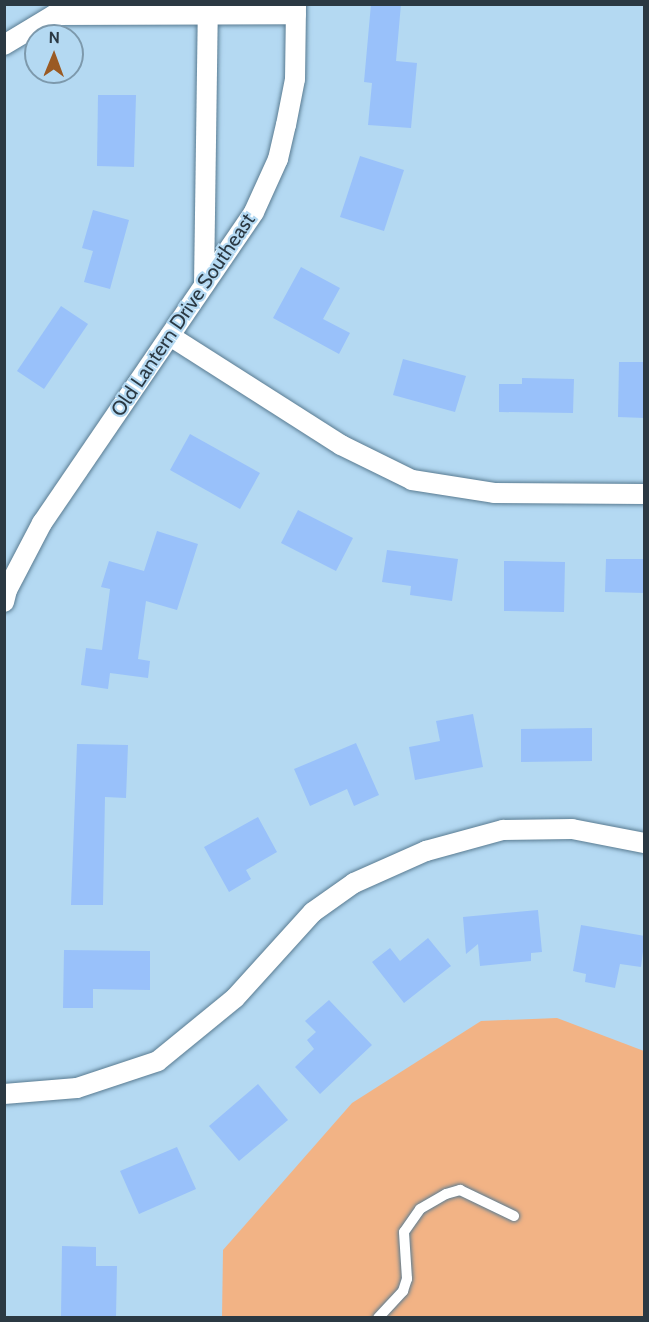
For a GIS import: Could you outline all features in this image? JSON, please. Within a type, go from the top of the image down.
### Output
[{"type":"street","points":[[4,45],[54,15],[208,9],[296,9]]},
{"type":"street","points":[[204,285],[208,9]]},
{"type":"street","name":"Old Lantern Drive Southeast","points":[[4,602],[7,590],[42,523],[254,212],[278,159],[295,79],[296,9]]},
{"type":"street","points":[[170,336],[341,445],[412,480],[494,493],[645,494]]},
{"type":"street","points":[[4,1094],[77,1088],[158,1061],[235,998],[313,912],[354,883],[426,850],[502,830],[572,829],[645,843]]},
{"type":"lane","points":[[378,1317],[403,1291],[407,1279],[404,1232],[420,1209],[446,1194],[460,1190],[514,1216]]},
{"type":"shaded area","points":[[557,1018],[644,1051],[644,1317],[222,1318],[223,1250],[352,1103],[481,1021]]},
{"type":"building","points":[[371,4],[401,4],[396,61],[417,63],[411,128],[368,125],[372,83],[364,82]]},
{"type":"building","points":[[98,95],[136,95],[134,167],[97,166]]},
{"type":"building","points":[[360,156],[404,170],[384,231],[340,217]]},
{"type":"building","points":[[93,210],[129,220],[110,289],[84,282],[93,251],[82,248]]},
{"type":"building","points":[[301,267],[340,288],[323,319],[350,333],[339,354],[273,318]]},
{"type":"building","points":[[61,306],[88,324],[44,389],[17,371]]},
{"type":"building","points":[[403,359],[466,376],[455,412],[393,395]]},
{"type":"building","points":[[619,362],[645,362],[645,418],[618,417]]},
{"type":"building","points":[[522,378],[574,379],[573,413],[499,412],[499,384],[522,384]]},
{"type":"building","points":[[190,434],[260,473],[240,509],[170,470]]},
{"type":"building","points":[[298,510],[353,538],[336,571],[281,543]]},
{"type":"building","points":[[157,531],[198,544],[177,610],[146,601],[138,659],[150,661],[148,678],[110,673],[108,689],[81,685],[86,648],[102,650],[110,589],[101,587],[109,561],[144,571]]},
{"type":"building","points":[[387,550],[458,559],[452,601],[410,595],[411,586],[382,582]]},
{"type":"building","points":[[606,559],[645,559],[645,593],[605,592]]},
{"type":"building","points":[[504,561],[565,562],[564,612],[504,611]]},
{"type":"building","points":[[473,714],[483,767],[415,780],[409,747],[440,741],[436,721]]},
{"type":"building","points":[[592,728],[592,761],[521,762],[521,729]]},
{"type":"building","points":[[356,743],[379,795],[354,806],[347,789],[310,806],[294,769]]},
{"type":"building","points":[[77,744],[128,745],[126,798],[105,797],[103,905],[71,905]]},
{"type":"building","points":[[258,817],[277,852],[246,870],[251,879],[229,892],[204,847]]},
{"type":"building","points":[[538,910],[542,952],[531,953],[531,961],[480,966],[478,944],[466,954],[463,917]]},
{"type":"building","points":[[581,925],[645,936],[641,967],[620,964],[615,988],[585,982],[586,974],[573,971]]},
{"type":"building","points":[[428,938],[451,966],[404,1003],[372,962],[390,948],[400,961]]},
{"type":"building","points":[[64,950],[150,951],[150,990],[93,989],[93,1008],[63,1008]]},
{"type":"building","points":[[329,1000],[372,1045],[320,1094],[295,1067],[314,1049],[307,1040],[316,1032],[305,1021]]},
{"type":"building","points":[[258,1084],[288,1120],[239,1161],[209,1126]]},
{"type":"building","points":[[177,1147],[196,1189],[139,1214],[120,1171]]},
{"type":"building","points":[[62,1246],[96,1247],[96,1266],[117,1266],[116,1317],[61,1317]]}]
